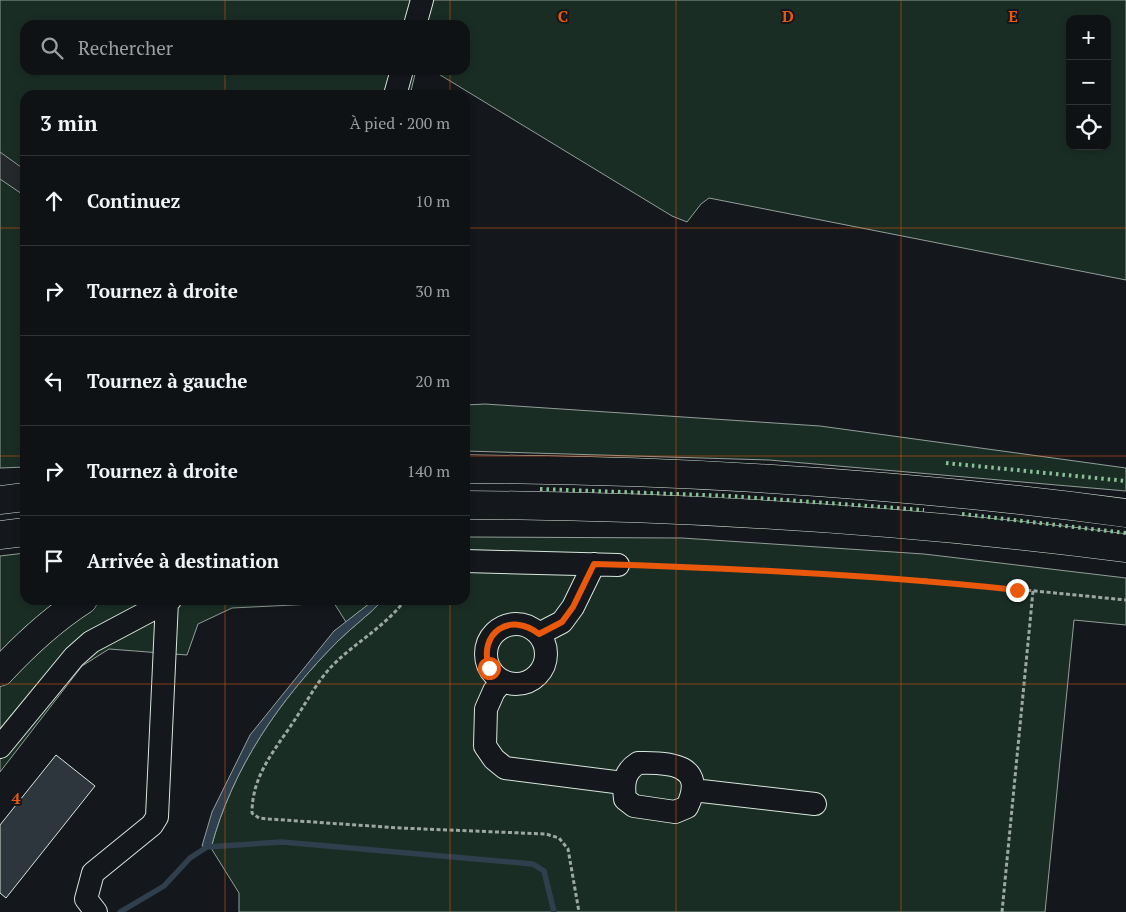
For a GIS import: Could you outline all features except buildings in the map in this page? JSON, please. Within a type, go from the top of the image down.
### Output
[{"type":"highway","points":[[470,469],[732,476],[968,494],[1126,513]]},
{"type":"highway","points":[[0,500],[20,498]]},
{"type":"highway","points":[[470,504],[640,507],[826,518],[1126,548]]},
{"type":"highway","points":[[470,521],[487,520],[520,505]]},
{"type":"highway","points":[[0,535],[20,533]]},
{"type":"highway","points":[[0,672],[24,647],[64,612],[75,605]]},
{"type":"lane","points":[[416,20],[422,0]]},
{"type":"lane","points":[[396,90],[401,75]]},
{"type":"lane","points":[[470,561],[618,565]]},
{"type":"lane","points":[[539,634],[562,622],[573,607],[594,564]]},
{"type":"lane","points":[[0,747],[74,657],[85,647],[110,631],[161,605]]},
{"type":"lane","points":[[96,912],[86,899],[93,873],[152,825],[157,817],[169,605]]},
{"type":"lane","points":[[512,624],[531,628],[539,634],[547,653],[545,664],[540,673],[523,684],[512,685],[502,682],[489,668],[486,649],[489,640],[503,627],[512,624]]},
{"type":"lane","points":[[502,682],[494,691],[486,709],[485,746],[494,759],[505,768],[623,783]]},
{"type":"lane","points":[[638,762],[677,766],[686,770],[693,780],[693,790],[686,807],[675,812],[634,806],[625,799],[623,783],[630,768],[638,762]]},
{"type":"lane","points":[[693,790],[815,804]]},
{"type":"path","points":[[618,565],[924,580],[1126,600]]},
{"type":"path","points":[[1002,912],[1033,592]]},
{"type":"path","points":[[400,605],[394,614],[367,634],[325,675],[267,759],[255,785],[252,813],[259,818],[269,819],[546,834],[559,838],[568,849],[579,912]]},
{"type":"green space","points":[[0,0],[1126,0],[1126,280],[709,198],[701,204],[687,222],[672,216],[470,93],[470,90],[465,90],[440,75],[470,75],[470,20],[20,20],[20,75],[415,75],[411,90],[20,90],[20,467],[0,468]]},
{"type":"green space","points":[[485,404],[820,426],[1126,468],[1126,491],[769,460],[470,451],[470,405]]},
{"type":"green space","points":[[470,537],[682,538],[924,554],[1126,578],[1126,625],[1074,620],[1045,912],[239,912],[239,893],[211,848],[232,790],[245,763],[278,711],[317,663],[343,636],[378,605],[470,605]]},
{"type":"green space","points":[[20,554],[20,605],[293,605],[232,608],[198,624],[187,655],[109,649],[82,666],[0,772],[0,556]]},
{"type":"green space","points":[[335,605],[368,605],[346,622]]},
{"type":"shaded area","points":[[0,152],[20,166],[20,193],[0,179]]},
{"type":"water","points":[[368,605],[378,605],[343,636],[317,663],[278,711],[245,763],[220,819],[211,848],[202,846],[212,812],[250,735],[334,631]]},
{"type":"waterway","points":[[120,912],[164,886],[190,858],[207,847],[282,842],[533,864],[544,871],[554,912]]},
{"type":"hedge","points":[[946,463],[1126,481]]},
{"type":"hedge","points":[[540,489],[730,496],[924,510]]},
{"type":"hedge","points":[[962,514],[1126,533]]},
{"type":"route","points":[[489,668],[486,659],[486,649],[489,640],[495,632],[512,624],[522,624],[539,634],[562,622],[573,607],[594,564],[924,580],[1017,590]]}]
